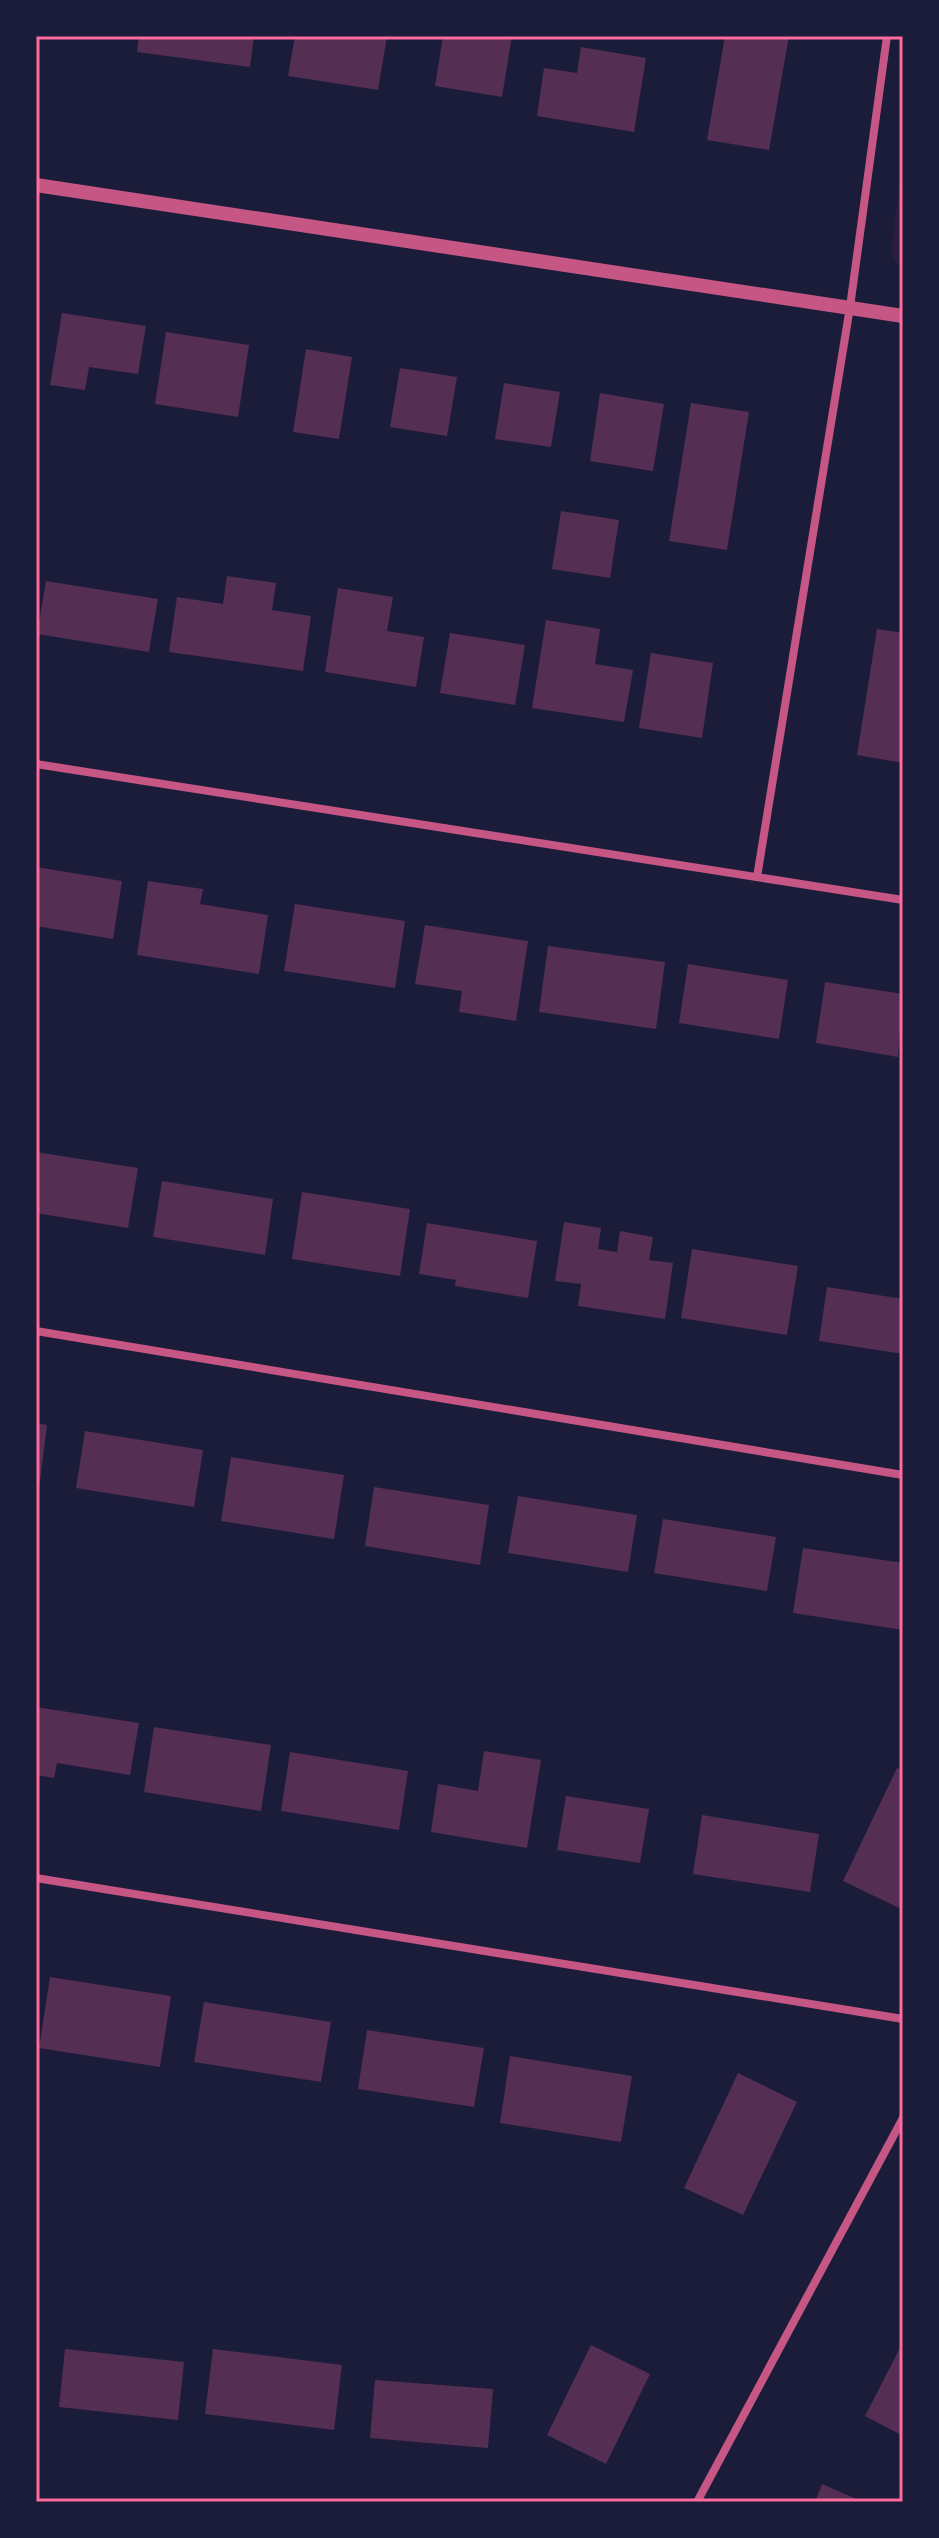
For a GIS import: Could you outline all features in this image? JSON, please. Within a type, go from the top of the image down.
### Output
[{"type":"street","points":[[757,877],[850,307],[887,36]]},
{"type":"street","points":[[36,185],[903,316]]},
{"type":"street","points":[[36,764],[903,900]]},
{"type":"street","points":[[36,1331],[903,1475]]},
{"type":"street","points":[[36,1878],[903,2019]]},
{"type":"street","points":[[697,2502],[903,2118]]},
{"type":"shaded area","points":[[903,155],[903,271],[891,254]]},
{"type":"building","points":[[139,36],[254,36],[250,67],[137,52]]},
{"type":"building","points":[[295,36],[387,36],[378,90],[288,76]]},
{"type":"building","points":[[443,36],[512,36],[502,97],[435,86]]},
{"type":"building","points":[[725,36],[789,36],[769,150],[707,140]]},
{"type":"building","points":[[581,47],[646,58],[634,132],[537,116],[544,68],[577,73]]},
{"type":"building","points":[[62,313],[146,326],[138,374],[89,367],[85,390],[50,385]]},
{"type":"building","points":[[166,332],[249,345],[238,417],[155,404]]},
{"type":"building","points":[[306,349],[352,357],[339,439],[293,432]]},
{"type":"building","points":[[400,368],[457,377],[447,436],[390,427]]},
{"type":"building","points":[[504,383],[560,392],[551,447],[495,439]]},
{"type":"building","points":[[600,393],[664,404],[653,471],[590,461]]},
{"type":"building","points":[[691,403],[749,412],[727,550],[669,541]]},
{"type":"building","points":[[561,511],[619,520],[610,578],[552,569]]},
{"type":"building","points":[[227,576],[276,583],[272,610],[311,616],[303,671],[169,652],[177,597],[223,604]]},
{"type":"building","points":[[46,581],[158,599],[149,652],[37,634]]},
{"type":"building","points":[[338,588],[393,597],[387,631],[424,637],[416,687],[325,672]]},
{"type":"building","points":[[546,620],[600,629],[595,664],[633,670],[624,722],[532,708]]},
{"type":"building","points":[[877,629],[903,633],[903,763],[857,755]]},
{"type":"building","points":[[450,633],[525,645],[515,705],[440,693]]},
{"type":"building","points":[[651,653],[713,663],[702,738],[639,728]]},
{"type":"building","points":[[36,867],[122,881],[113,939],[36,926]]},
{"type":"building","points":[[148,881],[203,889],[200,904],[268,915],[259,974],[137,955]]},
{"type":"building","points":[[295,904],[405,921],[395,988],[284,971]]},
{"type":"building","points":[[425,925],[528,941],[516,1021],[459,1012],[462,991],[415,984]]},
{"type":"building","points":[[548,946],[665,962],[656,1029],[539,1012]]},
{"type":"building","points":[[688,964],[788,980],[779,1039],[679,1023]]},
{"type":"building","points":[[825,982],[903,994],[898,1057],[816,1043]]},
{"type":"building","points":[[36,1152],[138,1168],[128,1228],[36,1213]]},
{"type":"building","points":[[162,1181],[273,1199],[265,1255],[153,1237]]},
{"type":"building","points":[[302,1192],[410,1209],[400,1276],[292,1259]]},
{"type":"building","points":[[564,1222],[601,1228],[598,1249],[617,1252],[620,1231],[653,1237],[649,1260],[673,1263],[665,1319],[578,1306],[581,1284],[555,1281]]},
{"type":"building","points":[[427,1223],[537,1241],[528,1298],[455,1286],[456,1280],[419,1274]]},
{"type":"building","points":[[692,1249],[798,1266],[787,1335],[681,1318]]},
{"type":"building","points":[[827,1287],[903,1299],[903,1354],[819,1341]]},
{"type":"building","points":[[36,1423],[47,1425],[38,1497],[36,1497]]},
{"type":"building","points":[[85,1431],[203,1450],[194,1507],[76,1488]]},
{"type":"building","points":[[231,1457],[344,1475],[334,1539],[221,1521]]},
{"type":"building","points":[[374,1487],[489,1505],[480,1565],[365,1546]]},
{"type":"building","points":[[518,1496],[637,1515],[628,1572],[508,1553]]},
{"type":"building","points":[[663,1519],[776,1537],[767,1591],[654,1573]]},
{"type":"building","points":[[803,1548],[903,1563],[903,1630],[793,1613]]},
{"type":"building","points":[[36,1707],[139,1723],[130,1775],[57,1763],[54,1778],[36,1775]]},
{"type":"building","points":[[154,1727],[271,1745],[261,1811],[144,1792]]},
{"type":"building","points":[[484,1751],[541,1760],[527,1848],[431,1832],[438,1784],[478,1791]]},
{"type":"building","points":[[290,1752],[408,1771],[399,1830],[281,1811]]},
{"type":"building","points":[[897,1768],[903,1771],[903,1900],[899,1908],[843,1881]]},
{"type":"building","points":[[566,1796],[649,1809],[640,1863],[557,1850]]},
{"type":"building","points":[[702,1815],[819,1834],[810,1892],[693,1874]]},
{"type":"building","points":[[50,1977],[171,1996],[160,2067],[39,2048]]},
{"type":"building","points":[[204,2002],[331,2022],[321,2082],[194,2062]]},
{"type":"building","points":[[367,2030],[484,2048],[474,2107],[358,2089]]},
{"type":"building","points":[[510,2056],[632,2076],[621,2142],[500,2123]]},
{"type":"building","points":[[738,2073],[797,2102],[743,2215],[684,2188]]},
{"type":"building","points":[[903,2342],[903,2436],[865,2416]]},
{"type":"building","points":[[591,2345],[650,2374],[606,2464],[547,2435]]},
{"type":"building","points":[[65,2349],[184,2362],[178,2420],[59,2407]]},
{"type":"building","points":[[213,2349],[342,2365],[334,2430],[205,2414]]},
{"type":"building","points":[[375,2380],[493,2389],[488,2448],[370,2438]]},
{"type":"building","points":[[822,2484],[863,2502],[815,2502]]}]
